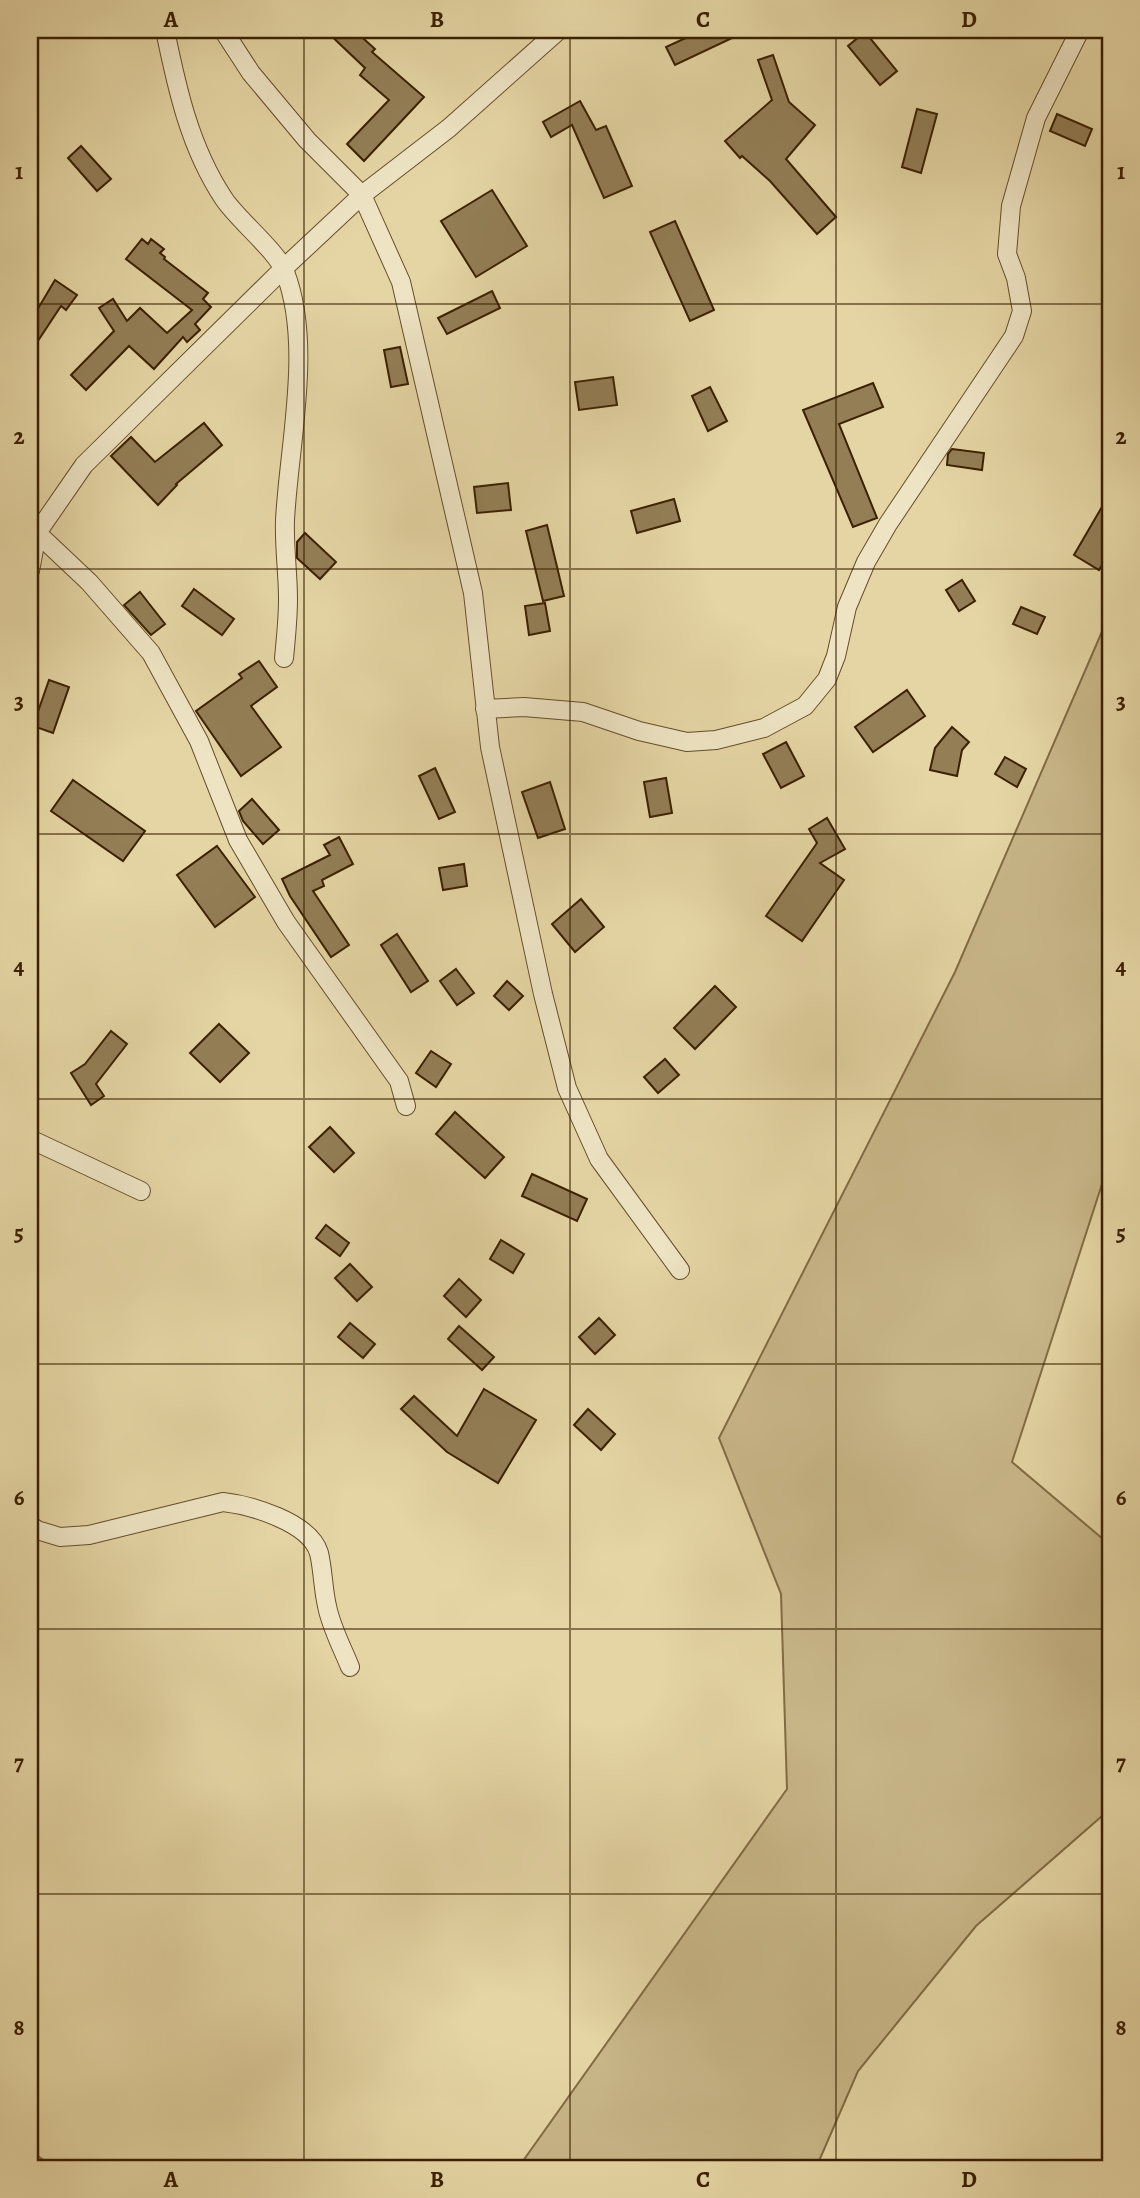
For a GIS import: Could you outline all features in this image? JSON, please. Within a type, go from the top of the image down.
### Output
[{"type":"street","points":[[165,30],[177,87],[197,151],[225,201],[284,268],[296,303],[298,339],[295,413],[285,519],[288,598],[284,658]]},
{"type":"street","points":[[223,30],[251,74],[307,140],[362,195],[401,282],[473,593],[490,747],[519,886],[567,1088],[599,1159],[680,1270]]},
{"type":"street","points":[[30,571],[33,536],[84,465],[362,195],[449,128],[559,30]]},
{"type":"street","points":[[485,709],[524,707],[583,712],[639,731],[687,742],[716,740],[764,728],[806,706],[827,679],[836,656],[847,607],[866,562],[888,524],[1014,336],[1022,312],[1016,278],[1007,254],[1012,206],[1036,118],[1080,30]]},
{"type":"street","points":[[33,536],[89,582],[151,653],[199,741],[238,840],[286,922],[399,1082],[406,1107]]},
{"type":"street","points":[[30,1139],[141,1191]]},
{"type":"street","points":[[30,1525],[60,1537],[89,1535],[223,1502],[242,1504],[290,1523],[306,1534],[318,1550],[327,1607],[350,1667]]},
{"type":"shaded area","points":[[1110,613],[1110,1166],[1012,1462],[1110,1545],[1110,1809],[976,1926],[858,2071],[816,2168],[518,2168],[787,1789],[781,1594],[719,1438],[955,972]]},
{"type":"shaded area","points":[[30,2150],[54,2168],[30,2168]]},
{"type":"building","points":[[325,30],[354,30],[375,49],[372,52],[424,97],[364,161],[347,144],[389,100],[360,75],[365,68]]},
{"type":"building","points":[[703,30],[749,30],[675,65],[666,47]]},
{"type":"building","points":[[865,32],[897,71],[880,85],[848,46]]},
{"type":"building","points":[[773,55],[789,102],[815,125],[786,159],[836,217],[817,234],[770,181],[742,156],[740,158],[725,141],[772,100],[758,60]]},
{"type":"building","points":[[580,101],[596,130],[606,126],[632,186],[604,198],[572,125],[551,137],[543,122]]},
{"type":"building","points":[[917,109],[937,114],[921,173],[902,167]]},
{"type":"building","points":[[1057,114],[1092,129],[1085,146],[1050,131]]},
{"type":"building","points":[[81,146],[111,179],[97,191],[68,158]]},
{"type":"building","points":[[492,190],[527,246],[476,277],[441,221]]},
{"type":"building","points":[[675,221],[714,310],[690,321],[650,232]]},
{"type":"building","points":[[142,239],[148,244],[151,239],[164,249],[160,253],[164,259],[208,293],[203,299],[211,307],[195,324],[200,330],[187,342],[183,337],[154,369],[129,346],[86,390],[71,375],[114,331],[99,308],[113,299],[127,321],[140,308],[167,333],[192,310],[126,259]]},
{"type":"building","points":[[55,280],[77,295],[66,310],[61,306],[30,353],[30,322]]},
{"type":"building","points":[[492,291],[500,308],[447,334],[438,318]]},
{"type":"building","points":[[400,347],[408,384],[391,387],[384,350]]},
{"type":"building","points":[[613,377],[617,405],[579,410],[575,382]]},
{"type":"building","points":[[873,383],[883,407],[839,424],[877,518],[853,527],[803,410]]},
{"type":"building","points":[[710,387],[727,421],[708,431],[692,396]]},
{"type":"building","points":[[204,423],[222,445],[176,484],[158,505],[111,456],[131,437],[155,462]]},
{"type":"building","points":[[952,449],[984,453],[982,470],[947,465],[948,454]]},
{"type":"building","points":[[508,483],[511,510],[477,513],[474,487]]},
{"type":"building","points":[[1110,493],[1110,551],[1099,570],[1074,555]]},
{"type":"building","points":[[674,499],[680,521],[637,533],[631,511]]},
{"type":"building","points":[[547,525],[564,596],[543,601],[526,531]]},
{"type":"building","points":[[305,533],[336,562],[320,579],[297,558],[297,542]]},
{"type":"building","points":[[962,580],[975,601],[959,611],[946,590]]},
{"type":"building","points":[[194,589],[234,619],[222,635],[182,606]]},
{"type":"building","points":[[140,592],[165,624],[151,635],[124,605]]},
{"type":"building","points":[[545,603],[550,631],[529,635],[525,606]]},
{"type":"building","points":[[1021,607],[1045,617],[1037,634],[1013,624]]},
{"type":"building","points":[[259,661],[277,687],[251,706],[281,747],[241,776],[196,711],[242,678],[239,674]]},
{"type":"building","points":[[49,680],[69,687],[53,733],[33,726]]},
{"type":"building","points":[[907,690],[925,716],[873,752],[855,727]]},
{"type":"building","points":[[952,727],[969,742],[962,750],[957,776],[930,770],[935,748]]},
{"type":"building","points":[[786,742],[804,776],[781,788],[763,754]]},
{"type":"building","points":[[1005,757],[1026,769],[1017,787],[995,774]]},
{"type":"building","points":[[435,768],[455,812],[439,819],[419,776]]},
{"type":"building","points":[[666,778],[672,813],[650,817],[644,782]]},
{"type":"building","points":[[73,780],[145,831],[123,861],[51,811]]},
{"type":"building","points":[[550,782],[565,829],[538,838],[522,792]]},
{"type":"building","points":[[252,799],[279,830],[263,844],[243,821],[239,811]]},
{"type":"building","points":[[827,818],[845,849],[820,863],[844,880],[802,941],[766,916],[817,843],[809,829]]},
{"type":"building","points":[[339,837],[353,864],[322,880],[324,886],[313,891],[349,945],[331,957],[290,896],[282,879],[330,855],[324,845]]},
{"type":"building","points":[[217,846],[255,897],[215,927],[177,875]]},
{"type":"building","points":[[464,864],[467,886],[443,890],[439,868]]},
{"type":"building","points":[[581,899],[604,927],[575,952],[552,924]]},
{"type":"building","points":[[397,934],[428,981],[411,992],[381,945]]},
{"type":"building","points":[[456,969],[474,993],[457,1005],[440,981]]},
{"type":"building","points":[[507,981],[523,996],[509,1010],[494,996]]},
{"type":"building","points":[[715,986],[736,1007],[695,1049],[674,1028]]},
{"type":"building","points":[[219,1024],[249,1053],[220,1082],[190,1053]]},
{"type":"building","points":[[111,1031],[127,1044],[96,1084],[104,1096],[91,1105],[71,1073],[85,1064]]},
{"type":"building","points":[[431,1051],[451,1064],[436,1087],[416,1073]]},
{"type":"building","points":[[665,1059],[679,1075],[658,1093],[644,1077]]},
{"type":"building","points":[[455,1112],[504,1157],[485,1178],[436,1134]]},
{"type":"building","points":[[330,1127],[354,1153],[334,1172],[309,1147]]},
{"type":"building","points":[[532,1174],[587,1199],[577,1221],[522,1196]]},
{"type":"building","points":[[326,1225],[349,1243],[340,1256],[316,1238]]},
{"type":"building","points":[[501,1240],[524,1254],[513,1273],[490,1259]]},
{"type":"building","points":[[350,1264],[372,1287],[357,1301],[335,1278]]},
{"type":"building","points":[[459,1279],[481,1300],[466,1317],[444,1296]]},
{"type":"building","points":[[599,1318],[615,1335],[595,1354],[579,1337]]},
{"type":"building","points":[[350,1323],[375,1344],[363,1358],[338,1337]]},
{"type":"building","points":[[459,1326],[494,1357],[482,1370],[448,1339]]},
{"type":"building","points":[[484,1389],[536,1420],[498,1483],[447,1452],[401,1409],[414,1396],[457,1436]]},
{"type":"building","points":[[588,1409],[615,1434],[601,1450],[574,1425]]}]
